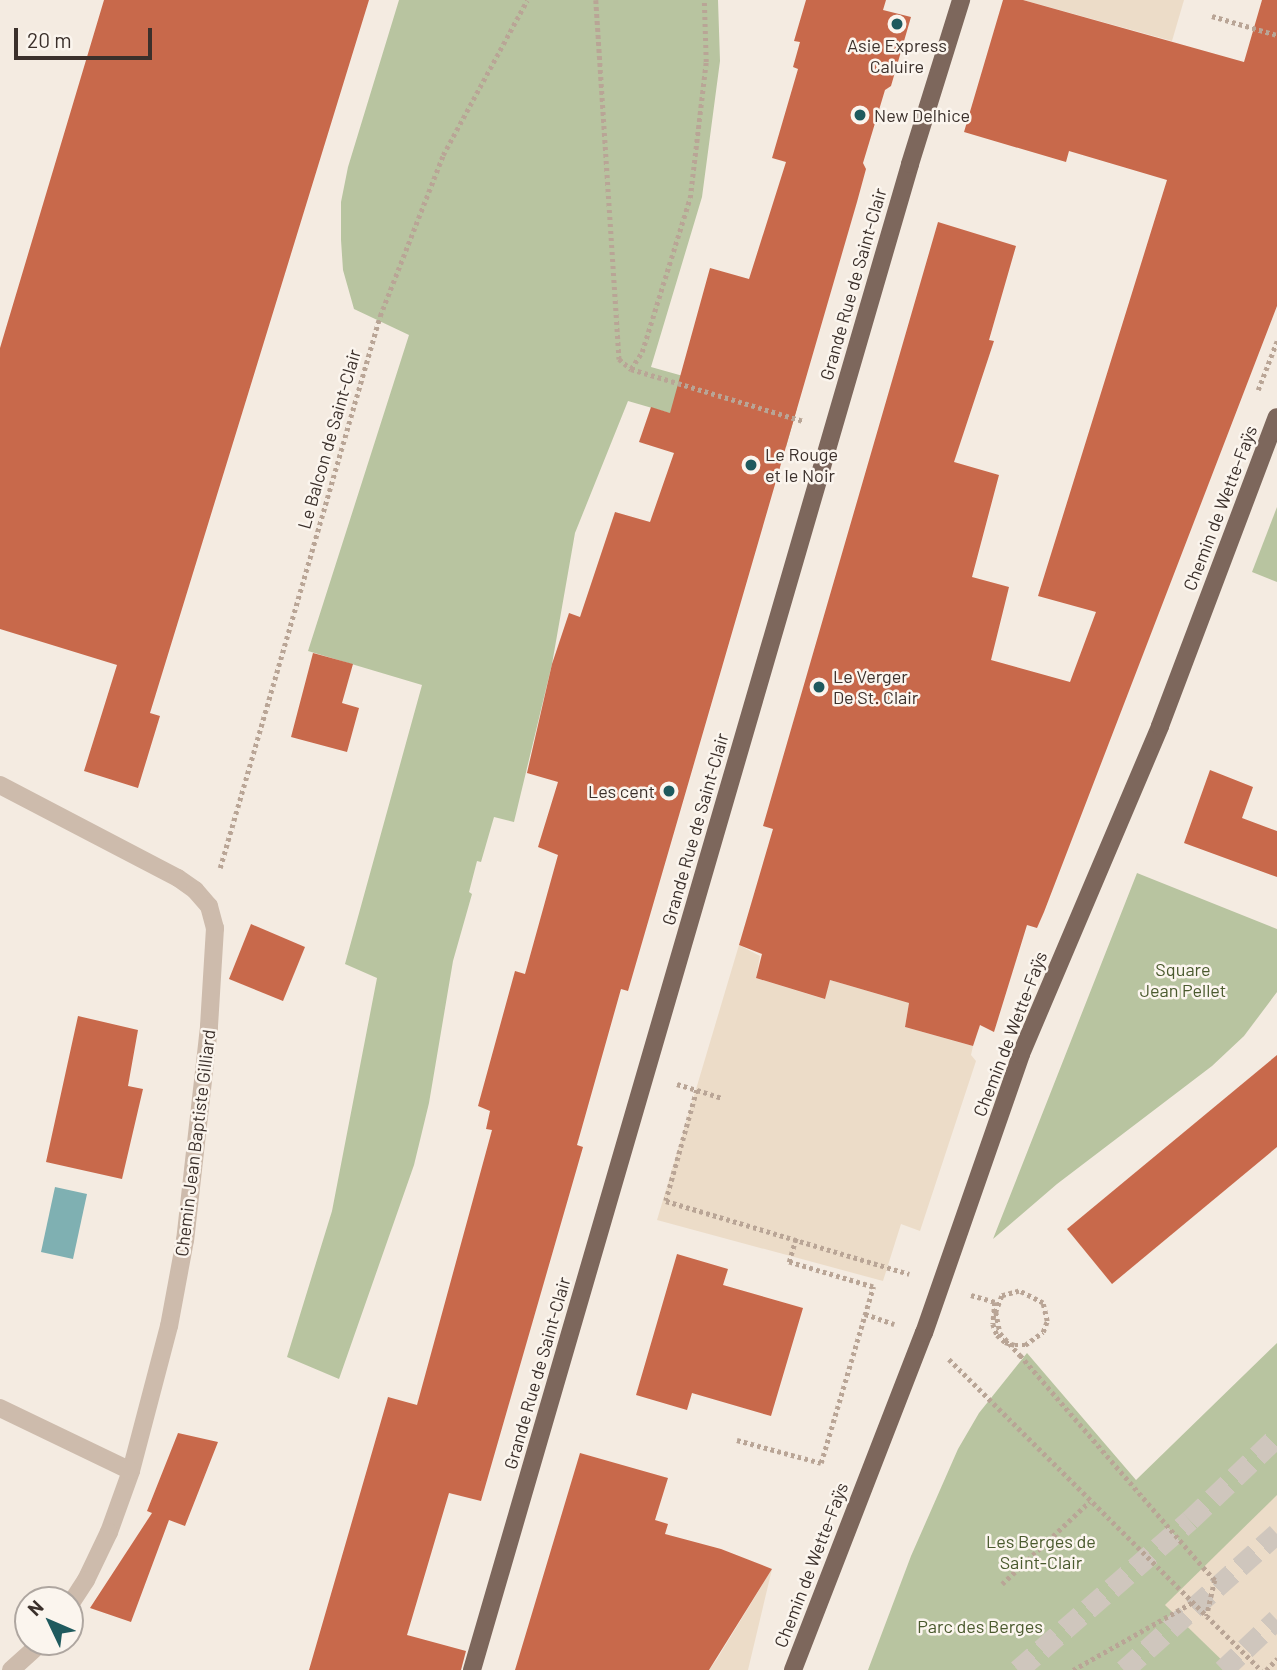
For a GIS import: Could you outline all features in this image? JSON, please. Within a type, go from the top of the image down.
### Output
[{"type":"main road","name":"Grande Rue de Saint-Clair","points":[[472,1670],[910,164],[961,0]]},
{"type":"main road","name":"Chemin de Wette-Faÿs","points":[[793,1670],[924,1333],[1021,1054],[1160,726],[1277,417]]},
{"type":"street","points":[[0,785],[178,878],[195,890],[209,906]]},
{"type":"street","name":"Chemin Jean Baptiste Gilliard","points":[[82,1586],[109,1532],[153,1398],[185,1240],[209,1027],[215,928],[209,906]]},
{"type":"street","points":[[0,1408],[131,1471]]},
{"type":"street","points":[[11,1670],[26,1656]]},
{"type":"path","name":"Le Balcon de Saint-Clair","points":[[209,906],[380,316],[443,155],[527,0]]},
{"type":"path","points":[[596,0],[619,359],[633,370],[811,423]]},
{"type":"path","points":[[633,370],[642,352],[690,198],[706,62],[704,0]]},
{"type":"path","points":[[1212,16],[1277,35]]},
{"type":"path","points":[[645,1074],[721,1098]]},
{"type":"path","points":[[697,1090],[666,1201],[796,1238],[911,1275]]},
{"type":"path","points":[[737,1440],[821,1463],[873,1287],[789,1262],[796,1238]]},
{"type":"path","points":[[959,1291],[995,1302],[993,1324],[997,1335],[1005,1342],[1025,1345],[1035,1340],[1047,1321],[1043,1303],[1026,1293],[1009,1292],[998,1301],[996,1323],[1000,1333],[1215,1580],[1207,1616]]},
{"type":"path","points":[[865,1314],[924,1333],[1089,1502],[1264,1670],[1277,1659]]},
{"type":"path","points":[[1002,1584],[1089,1502]]},
{"type":"path","points":[[1073,1670],[1193,1602]]},
{"type":"green space","points":[[399,0],[718,0],[720,61],[702,197],[651,367],[797,408],[786,447],[628,401],[575,533],[552,664],[514,822],[494,817],[481,862],[477,861],[469,892],[472,894],[453,961],[429,1103],[414,1165],[339,1379],[287,1357],[332,1211],[377,978],[345,964],[422,685],[308,651],[409,335],[354,309],[343,270],[341,240],[341,202],[348,167]]},
{"type":"green space","points":[[1277,507],[1277,582],[1252,572]]},
{"type":"green space","name":"Square Jean Pellet","points":[[1137,873],[1277,929],[1277,992],[1244,1036],[1212,1066],[1057,1184],[993,1239]]},
{"type":"green space","name":"Les Berges de Saint-Clair","points":[[1277,1343],[1277,1670],[868,1670],[911,1556],[958,1449],[979,1413],[1027,1353],[1136,1480]]},
{"type":"shaded area","points":[[1023,0],[1184,0],[1172,41]]},
{"type":"shaded area","points":[[739,945],[760,956],[756,978],[824,999],[830,980],[909,1003],[905,1027],[973,1046],[971,1055],[976,1061],[920,1231],[901,1224],[883,1281],[657,1220]]},
{"type":"shaded area","points":[[1277,1495],[1277,1670],[1232,1670],[1165,1605]]},
{"type":"shaded area","points":[[772,1569],[748,1670],[709,1670],[717,1659]]},
{"type":"water","points":[[55,1187],[87,1194],[73,1259],[41,1252]]},
{"type":"building","points":[[104,0],[369,0],[150,713],[160,716],[138,788],[84,771],[117,665],[0,629],[0,348]]},
{"type":"building","points":[[806,0],[886,0],[883,10],[911,17],[891,86],[885,90],[863,163],[866,169],[857,202],[628,991],[621,989],[577,1145],[583,1147],[481,1501],[449,1493],[407,1635],[466,1651],[461,1670],[309,1670],[388,1397],[417,1405],[492,1130],[486,1129],[490,1111],[478,1106],[515,971],[525,974],[558,855],[538,847],[558,782],[527,773],[552,664],[569,613],[580,617],[615,512],[650,522],[674,453],[639,442],[651,407],[670,413],[710,268],[749,279],[786,162],[772,158],[798,69],[793,67],[800,42],[794,41]]},
{"type":"building","points":[[1003,0],[1023,0],[1244,62],[1262,0],[1277,0],[1277,306],[1044,912],[1037,928],[1027,925],[994,1032],[980,1025],[973,1046],[905,1027],[909,1003],[830,980],[825,999],[756,978],[762,954],[739,945],[773,829],[763,826],[938,222],[1016,246],[989,340],[994,341],[954,462],[999,475],[972,577],[1009,587],[991,660],[1070,682],[1096,612],[1038,596],[1167,180],[1069,151],[1066,162],[964,132]]},
{"type":"building","points":[[313,653],[353,664],[342,703],[359,708],[347,752],[291,737]]},
{"type":"building","points":[[1210,770],[1253,787],[1242,818],[1277,831],[1277,877],[1184,843]]},
{"type":"building","points":[[251,924],[305,947],[283,1001],[229,979]]},
{"type":"building","points":[[78,1016],[138,1030],[128,1086],[143,1089],[122,1179],[46,1162]]},
{"type":"building","points":[[1277,1055],[1277,1147],[1112,1284],[1067,1229]]},
{"type":"building","points":[[677,1254],[728,1269],[723,1285],[803,1308],[771,1416],[692,1393],[687,1410],[636,1395]]},
{"type":"building","points":[[178,1433],[218,1442],[185,1526],[169,1520],[131,1622],[90,1608],[152,1513],[147,1511]]},
{"type":"building","points":[[580,1453],[668,1478],[655,1520],[668,1524],[665,1534],[721,1549],[772,1569],[709,1670],[515,1670]]},
{"type":"tunnel","points":[[1018,1670],[1190,1520],[1277,1437]]},
{"type":"tunnel","points":[[1124,1670],[1277,1533]]},
{"type":"tunnel","points":[[1223,1670],[1277,1619]]},
{"type":"place","name":"Asie Express Caluire","points":[[897,24]]},
{"type":"place","name":"New Delhice","points":[[860,115]]},
{"type":"place","name":"Le Rouge et le Noir","points":[[751,465]]},
{"type":"place","name":"Le Verger De St. Clair","points":[[819,687]]},
{"type":"place","name":"Les cent","points":[[669,791]]},
{"type":"park label","name":"Parc des Berges","points":[[980,1626]]}]
